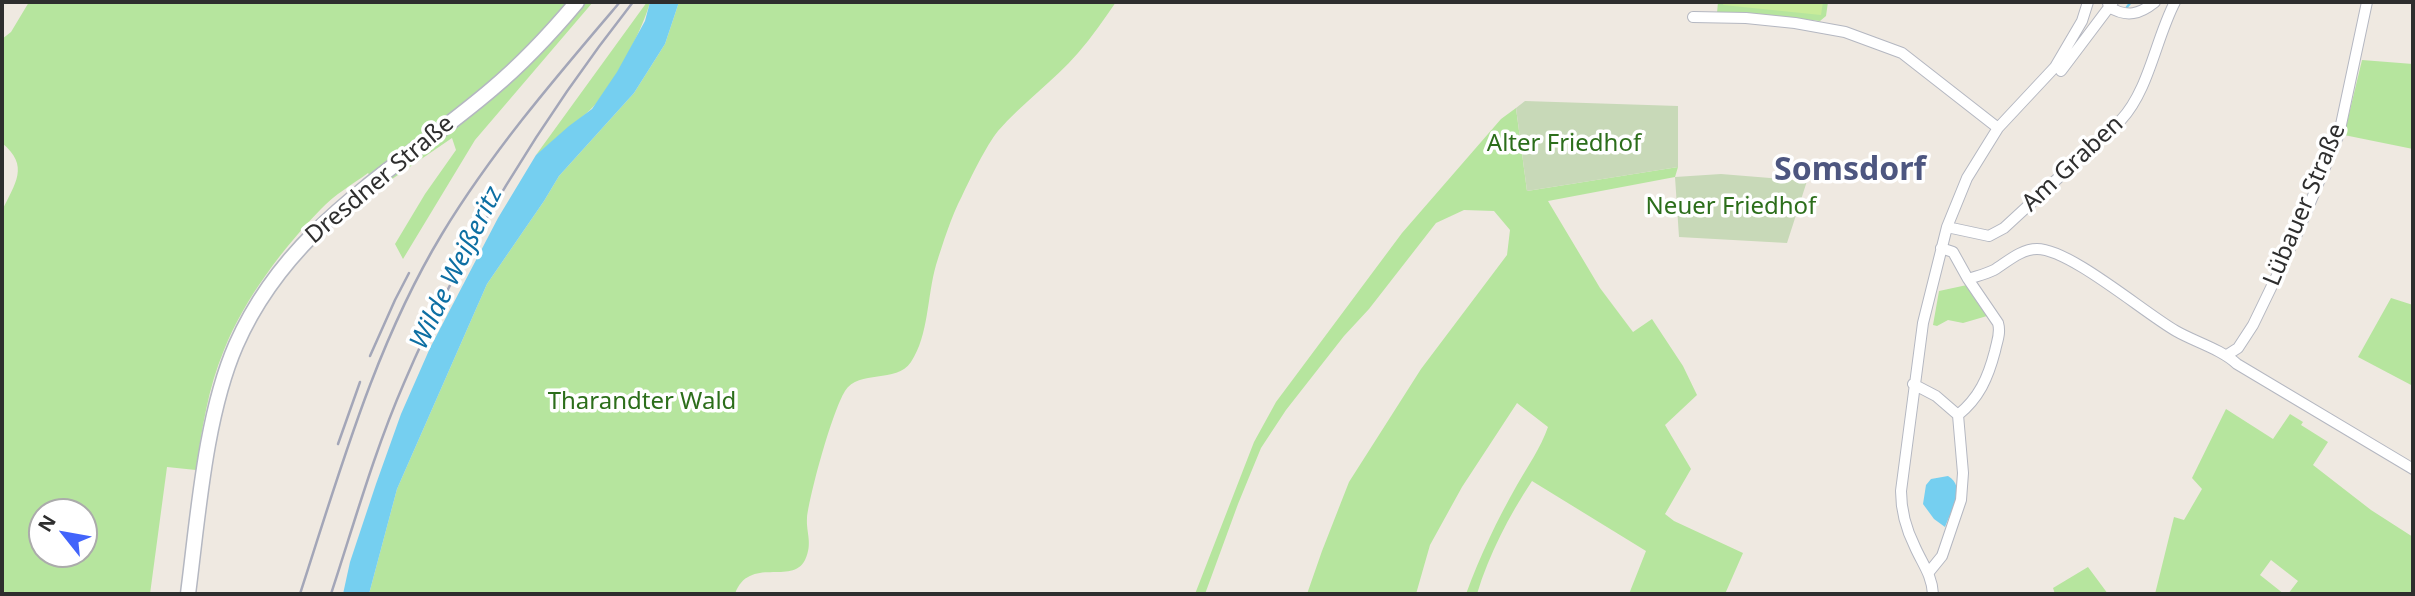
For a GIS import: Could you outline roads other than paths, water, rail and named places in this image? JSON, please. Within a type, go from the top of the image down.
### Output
[{"type":"main road","name":"Dresdner Straße","points":[[188,594],[205,471],[220,391],[236,346],[265,293],[300,246],[323,223],[492,89],[531,53],[577,2]]},
{"type":"street","points":[[1933,594],[1928,572],[1915,549],[1901,507],[1902,470],[1913,384],[1927,303],[1941,248],[1967,178],[1998,128],[2055,67],[2082,21],[2088,2]]},
{"type":"street","points":[[2061,71],[2110,3],[2117,12],[2134,14],[2142,12],[2155,2]]},
{"type":"street","name":"Am Graben","points":[[1947,227],[1989,236],[2004,228],[2121,120],[2128,113],[2149,69],[2163,26],[2175,2]]},
{"type":"street","name":"Lübauer Straße","points":[[2227,355],[2238,348],[2253,325],[2297,234],[2339,134],[2367,2]]},
{"type":"street","points":[[1693,17],[1783,22],[1845,32],[1902,53],[1998,128]]},
{"type":"street","points":[[1941,248],[1953,251],[1968,279],[1998,323],[2000,331],[1984,386],[1958,415]]},
{"type":"street","points":[[1968,279],[1991,271],[2028,250],[2046,250],[2067,258],[2171,328],[2227,355],[2237,364],[2413,469]]},
{"type":"street","points":[[1913,384],[1936,396],[1958,415],[1963,473],[1961,500],[1942,556],[1928,572]]},
{"type":"water","points":[[650,2],[679,2],[665,44],[634,93],[559,176],[487,284],[397,489],[369,594],[343,594],[350,562],[376,484],[401,414],[430,348],[498,218],[536,155],[592,109],[617,72],[645,21]]},
{"type":"water","points":[[1948,476],[1954,481],[1957,493],[1945,527],[1934,519],[1923,504],[1926,485],[1931,479]]},
{"type":"waterway","points":[[2127,7],[2131,2]]},
{"type":"railway","points":[[300,594],[378,364],[418,276],[462,203],[504,143],[620,2]]},
{"type":"railway","points":[[331,594],[393,409],[426,333],[478,234],[536,137],[633,2]]},
{"type":"railway","points":[[370,356],[409,273]]},
{"type":"railway","points":[[338,444],[360,382]]},
{"type":"district","name":"Somsdorf","points":[[1850,171]]},
{"type":"park label","name":"Alter Friedhof","points":[[1564,144]]},
{"type":"park label","name":"Neuer Friedhof","points":[[1731,207]]},
{"type":"park label","name":"Tharandter Wald","points":[[642,402]]},
{"type":"water label","name":"Wilde Weißeritz","points":[[457,268]]}]
